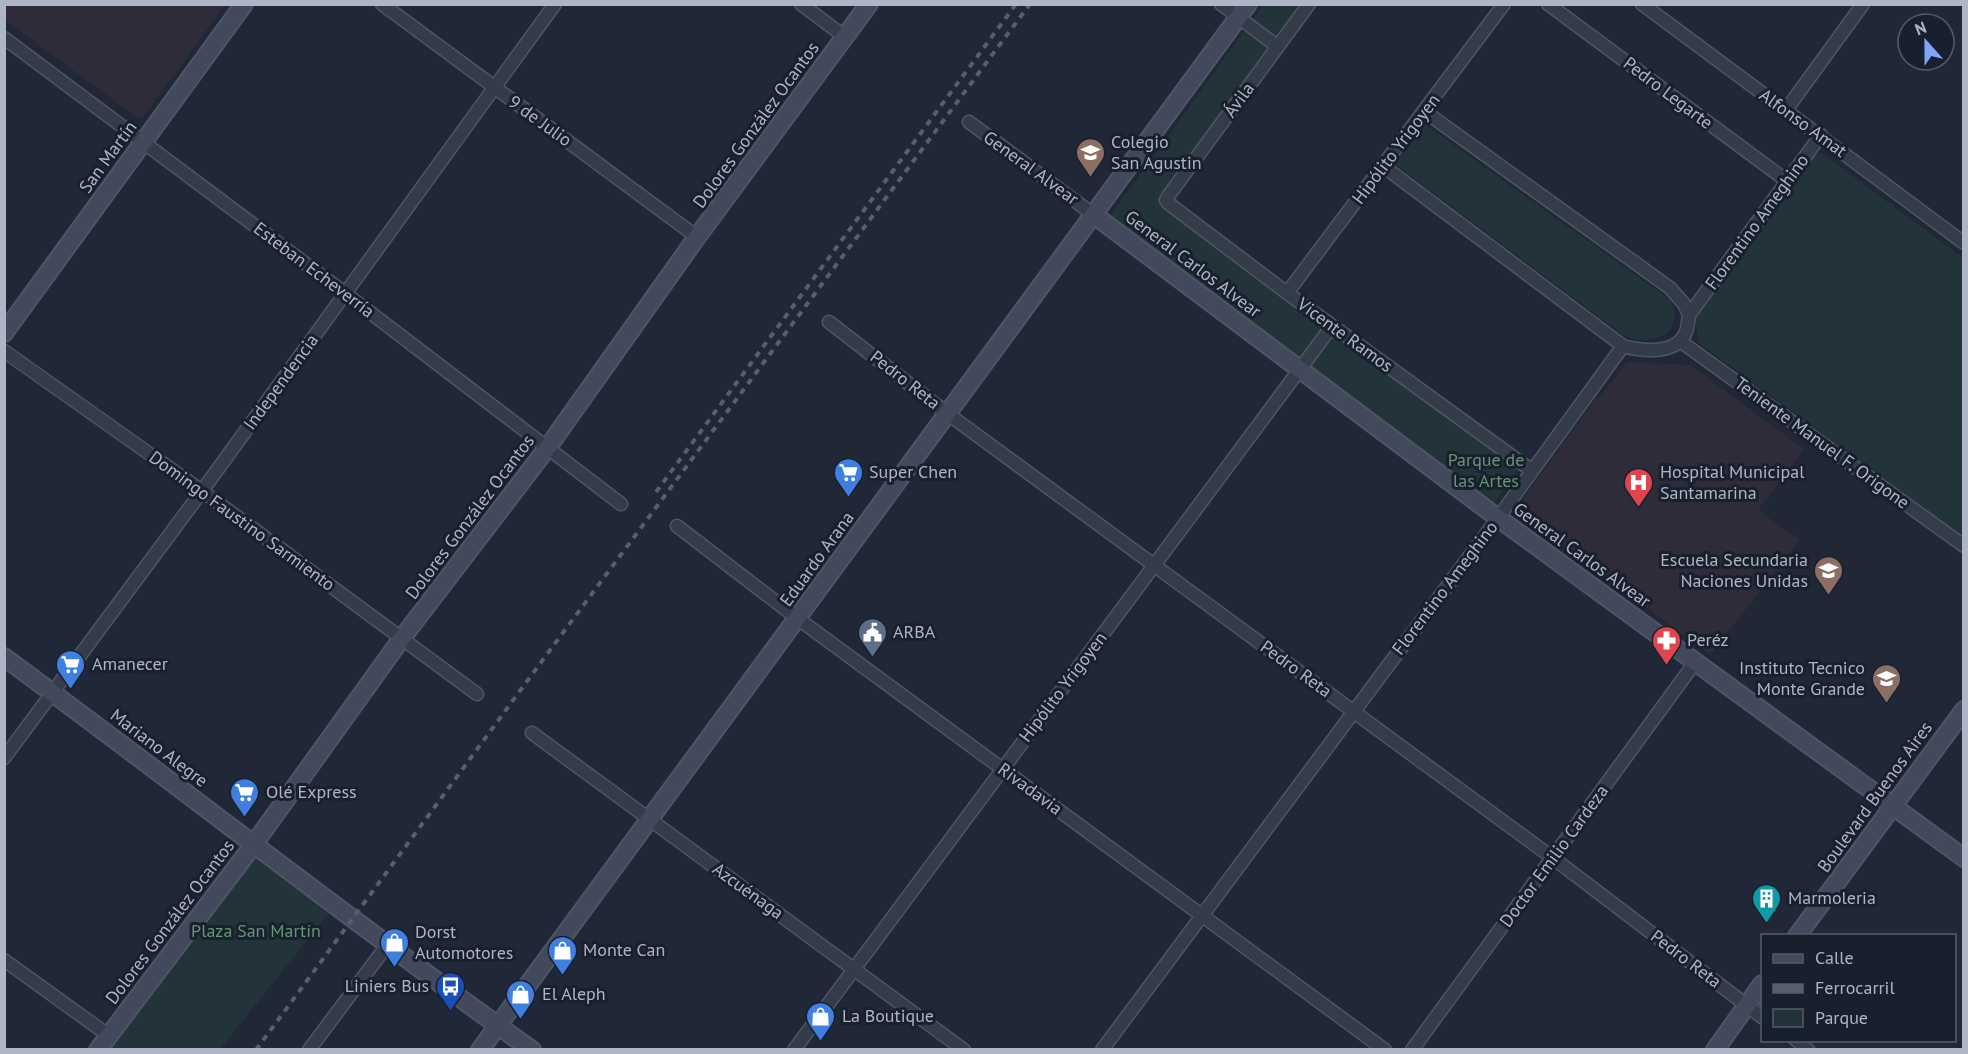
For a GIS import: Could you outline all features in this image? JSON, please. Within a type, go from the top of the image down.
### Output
[{"type":"street","name":"San Martín","points":[[4,333],[244,4]]},
{"type":"street","name":"9 de Julio","points":[[382,4],[697,237]]},
{"type":"street","name":"Independencia","points":[[4,758],[346,294],[555,4]]},
{"type":"street","points":[[801,4],[845,37]]},
{"type":"street","name":"Dolores González Ocantos","points":[[98,1050],[254,844],[402,638],[548,447],[697,237],[869,4]]},
{"type":"street","points":[[1221,4],[1244,11],[1278,47]]},
{"type":"street","name":"Ávila","points":[[1169,195],[1309,4]]},
{"type":"street","name":"Hipólito Yrigoyen","points":[[1287,293],[1504,4]]},
{"type":"street","name":"Pedro Legarte","points":[[1548,4],[1786,181]]},
{"type":"street","name":"Alfonso Amat","points":[[1642,4],[1964,243]]},
{"type":"street","points":[[1786,110],[1863,4]]},
{"type":"street","name":"Eduardo Arana","points":[[480,1050],[1244,11]]},
{"type":"street","name":"Esteban Echeverría","points":[[4,38],[346,294],[621,504]]},
{"type":"street","points":[[1424,111],[1670,288],[1684,304],[1689,315]]},
{"type":"street","name":"General Alvear","points":[[969,122],[1094,214]]},
{"type":"street","name":"Florentino Ameghino","points":[[1680,341],[1686,334],[1689,315],[1821,135]]},
{"type":"street","points":[[1383,166],[1623,346],[1648,350],[1674,346],[1680,341]]},
{"type":"street","name":"Vicente Ramos","points":[[1169,195],[1168,203],[1287,293],[1531,470]]},
{"type":"street","name":"General Carlos Alvear","points":[[1094,214],[1497,518],[1964,858]]},
{"type":"street","name":"Pedro Reta","points":[[829,322],[948,414],[1554,858],[1761,1016]]},
{"type":"street","name":"Hipólito Yrigoyen","points":[[794,1050],[1332,326]]},
{"type":"street","name":"Teniente Manuel F. Origone","points":[[1680,341],[1964,546]]},
{"type":"street","name":"Florentino Ameghino","points":[[1102,1050],[1623,346]]},
{"type":"street","name":"Domingo Faustino Sarmiento","points":[[4,351],[202,491],[477,694]]},
{"type":"street","name":"Rivadavia","points":[[677,525],[797,618],[1385,1050]]},
{"type":"street","name":"Mariano Alegre","points":[[4,657],[346,914],[532,1050]]},
{"type":"street","name":"Doctor Emilio Cardeza","points":[[1412,1050],[1696,661]]},
{"type":"street","name":"Boulevard Buenos Aires","points":[[1798,934],[1964,710]]},
{"type":"street","name":"Azcuénaga","points":[[532,733],[964,1050]]},
{"type":"street","points":[[309,1050],[388,944]]},
{"type":"street","points":[[4,960],[108,1035]]},
{"type":"street","points":[[1715,1050],[1761,985]]},
{"type":"shaded area","points":[[5,4],[225,5],[144,116],[138,118],[5,20]]},
{"type":"shaded area","name":"Hospital Municipal Santamarina","points":[[1627,362],[1690,365],[1804,449],[1758,510],[1800,540],[1710,655],[1519,513],[1518,506],[1597,397],[1599,398]]},
{"type":"green space","name":"Parque de las Artes","points":[[1263,5],[1303,5],[1159,204],[1519,468],[1494,503],[1110,216]]},
{"type":"green space","points":[[1423,123],[1669,299],[1675,316],[1669,332],[1647,340],[1625,336],[1395,164],[1394,161],[1419,125]]},
{"type":"green space","points":[[1823,154],[1963,258],[1963,538],[1699,343],[1695,320],[1813,155]]},
{"type":"green space","name":"Plaza San Martín","points":[[254,858],[329,913],[220,1049],[111,1049]]},
{"type":"railway","points":[[656,492],[1016,4]]},
{"type":"railway","points":[[256,1050],[1030,4]]},
{"type":"place","name":"Colegio San Agustin","points":[[1090,178]]},
{"type":"place","name":"Super Chen","points":[[848,498]]},
{"type":"place","name":"Hospital Municipal Santamarina","points":[[1639,508]]},
{"type":"place","name":"Escuela Secundaria Naciones Unidas","points":[[1829,596]]},
{"type":"place","name":"ARBA","points":[[872,658]]},
{"type":"place","name":"Peréz","points":[[1666,666]]},
{"type":"place","name":"Amanecer","points":[[71,690]]},
{"type":"place","name":"Instituto Tecnico Monte Grande","points":[[1886,704]]},
{"type":"place","name":"Olé Express","points":[[245,818]]},
{"type":"place","name":"Marmoleria","points":[[1767,924]]},
{"type":"place","name":"Dorst Automotores","points":[[394,968]]},
{"type":"place","name":"Monte Can","points":[[562,976]]},
{"type":"place","name":"Liniers Bus","points":[[450,1012]]},
{"type":"place","name":"El Aleph","points":[[521,1020]]},
{"type":"place","name":"La Boutique","points":[[821,1042]]}]
